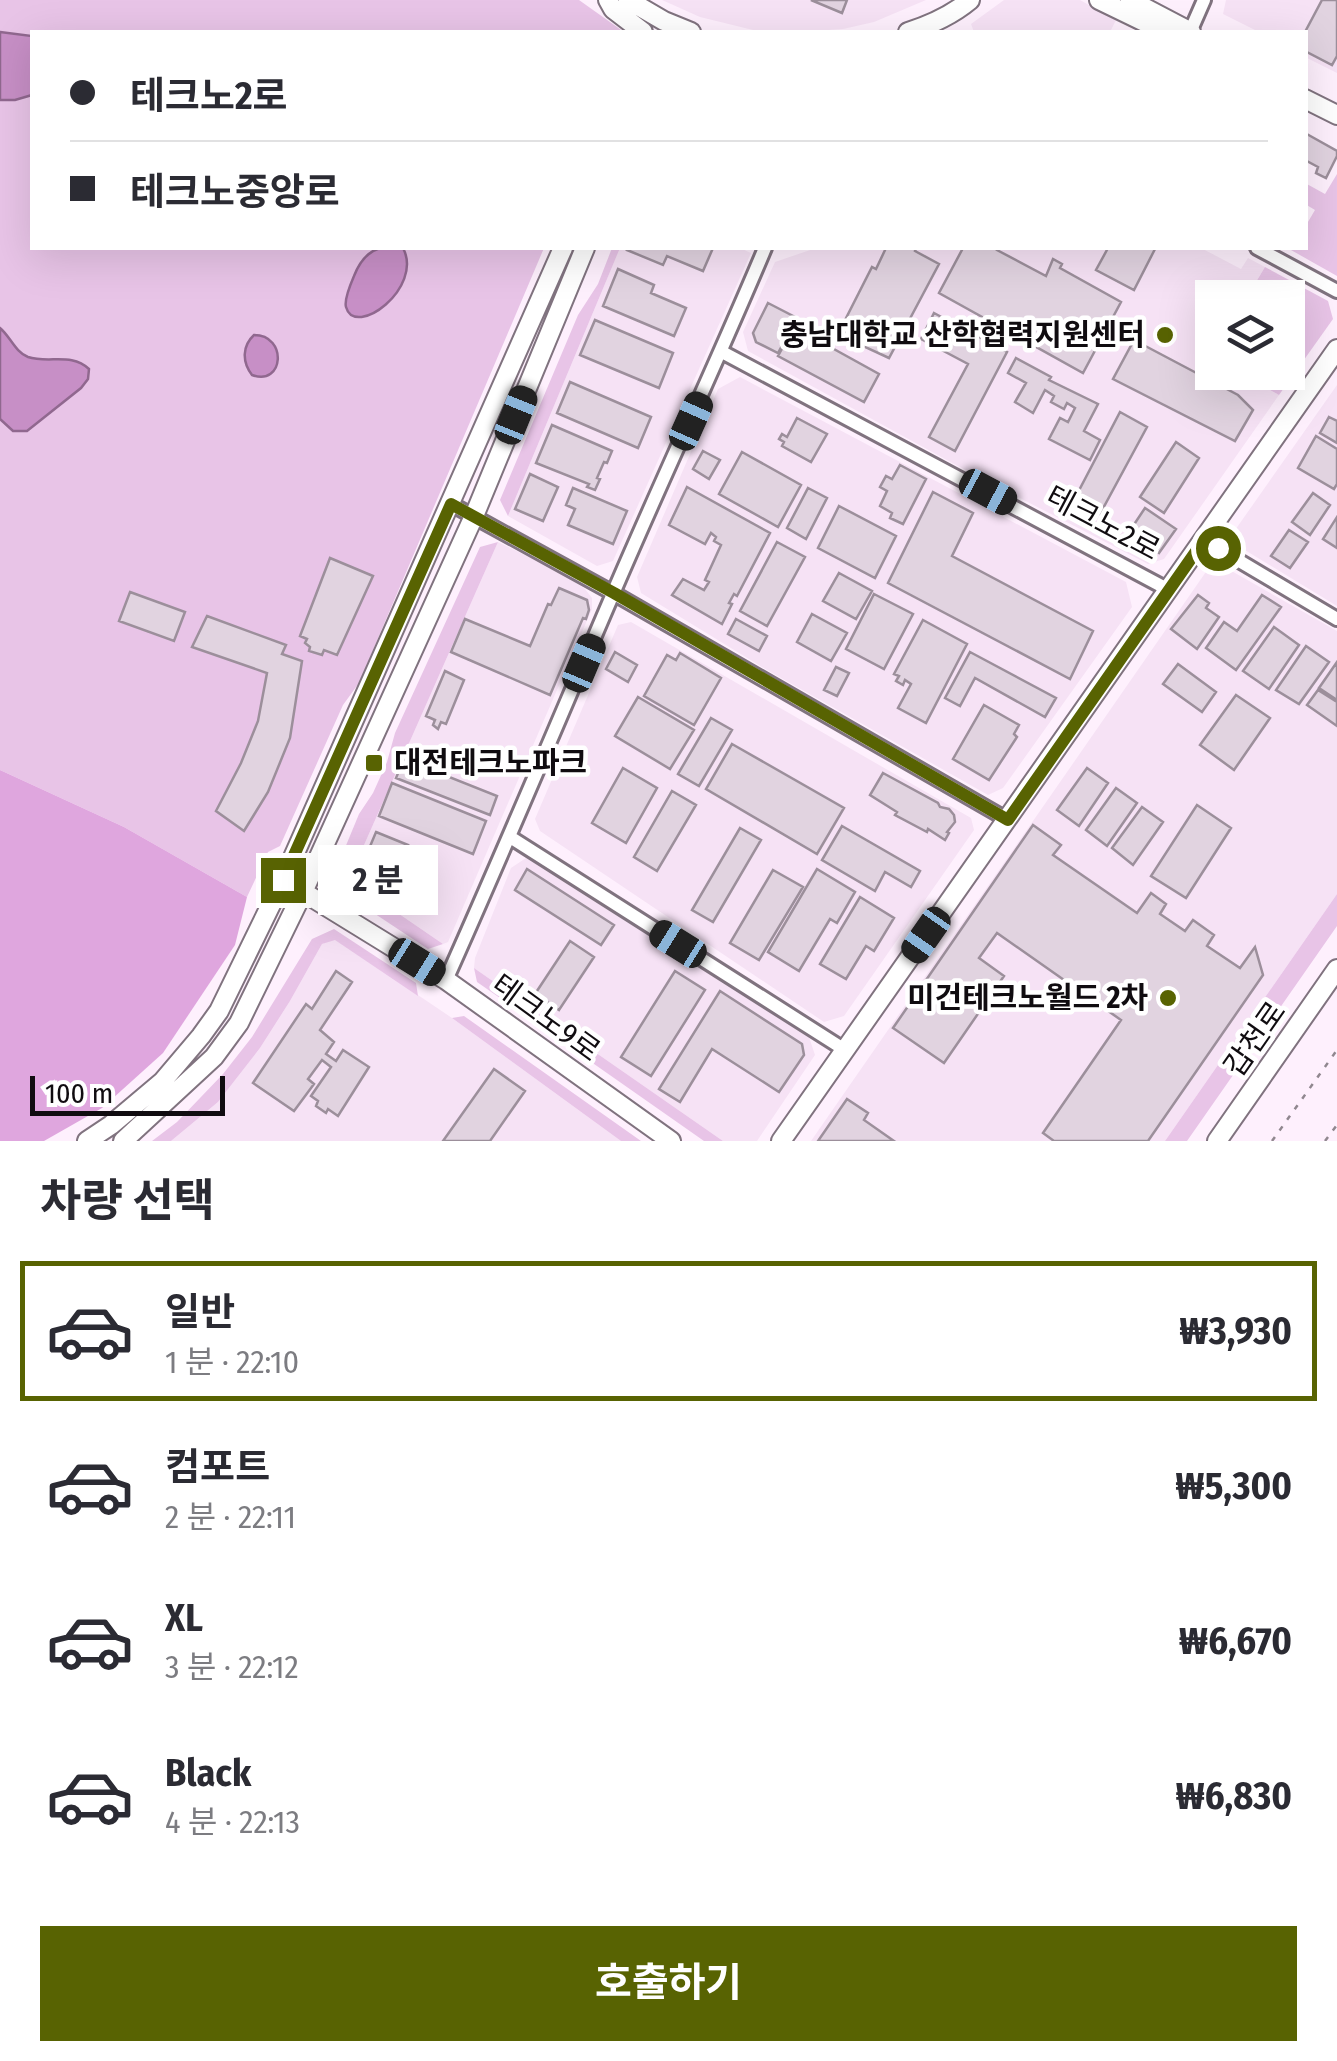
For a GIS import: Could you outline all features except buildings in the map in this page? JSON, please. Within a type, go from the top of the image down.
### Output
[{"type":"main road","points":[[608,0],[613,10],[641,30]]},
{"type":"main road","points":[[628,0],[686,30]]},
{"type":"main road","points":[[914,30],[965,4],[987,0]]},
{"type":"main road","points":[[1099,0],[1161,30]]},
{"type":"main road","points":[[1130,0],[1186,30]]},
{"type":"main road","points":[[1308,101],[1337,116]]},
{"type":"main road","points":[[86,1141],[162,1082],[219,1012],[283,880],[562,250]]},
{"type":"main road","points":[[123,1141],[214,1057],[239,1023],[474,516],[584,250]]},
{"type":"main road","name":"테크노2로","points":[[781,1141],[1337,349]]},
{"type":"main road","name":"테크노9로","points":[[283,880],[446,980],[671,1141]]},
{"type":"main road","name":"갑천로","points":[[1217,1141],[1337,970]]},
{"type":"street","points":[[1191,30],[1204,0]]},
{"type":"street","points":[[446,980],[765,250]]},
{"type":"street","points":[[1261,250],[1337,291]]},
{"type":"street","name":"테크노2로","points":[[722,352],[1170,590]]},
{"type":"street","points":[[451,504],[614,593],[1008,820]]},
{"type":"street","points":[[1204,540],[1337,619]]},
{"type":"street","points":[[510,837],[845,1050]]},
{"type":"path","points":[[1272,1141],[1337,1050]]},
{"type":"path","points":[[1326,1141],[1337,1125]]},
{"type":"shaded area","points":[[0,0],[579,0],[621,30],[30,30],[30,250],[543,250],[359,683],[343,705],[280,846],[268,852],[247,897],[124,827],[0,770]]},
{"type":"shaded area","points":[[662,0],[926,0],[874,22],[843,29],[753,30],[700,17]]},
{"type":"shaded area","points":[[1004,0],[1080,0],[1116,20],[1111,30],[973,30],[971,24]]},
{"type":"shaded area","points":[[1226,0],[1337,0],[1337,73],[1308,58],[1308,30],[1255,30],[1223,14]]},
{"type":"shaded area","points":[[0,32],[30,36],[30,96],[0,100]]},
{"type":"shaded area","points":[[1337,174],[1337,276],[1291,250],[1308,250],[1308,222],[1315,210],[1308,206],[1308,185],[1325,194]]},
{"type":"shaded area","points":[[404,250],[407,263],[404,279],[397,293],[374,313],[352,315],[346,307],[348,292],[358,267],[371,252]]},
{"type":"shaded area","points":[[611,250],[619,250],[508,516],[500,500],[578,315],[598,284]]},
{"type":"shaded area","points":[[619,250],[751,253],[613,561],[597,566],[508,516]]},
{"type":"shaded area","points":[[810,250],[1205,250],[1241,269],[1248,258],[1265,267],[1257,280],[1195,280],[1195,390],[1270,390],[1279,395],[1164,559],[1148,564],[748,351],[743,332],[775,262]]},
{"type":"shaded area","points":[[1265,267],[1289,280],[1257,280]]},
{"type":"shaded area","points":[[1305,289],[1328,301],[1333,319],[1305,358]]},
{"type":"shaded area","points":[[0,328],[28,357],[75,361],[89,369],[81,388],[27,431],[13,431],[0,419]]},
{"type":"shaded area","points":[[254,335],[265,337],[277,351],[276,368],[263,377],[252,375],[245,360],[245,349]]},
{"type":"shaded area","points":[[740,377],[1126,582],[1132,607],[1003,788],[988,795],[767,670],[641,593],[637,577],[718,389]]},
{"type":"shaded area","points":[[1337,385],[1337,606],[1235,544],[1233,533]]},
{"type":"shaded area","points":[[498,542],[560,572],[585,589],[592,598],[592,609],[448,942],[443,944],[354,883],[353,870]]},
{"type":"shaded area","points":[[498,542],[353,870],[354,883],[443,944],[428,949],[345,894],[340,860],[480,547]]},
{"type":"shaded area","points":[[1221,565],[1337,631],[1337,894],[1165,1141],[811,1141],[1210,566]]},
{"type":"shaded area","points":[[631,622],[971,818],[974,830],[844,1016],[824,1022],[540,831],[535,819],[618,625]]},
{"type":"shaded area","points":[[0,770],[124,827],[247,897],[235,945],[163,1053],[102,1108],[44,1141],[0,1141]]},
{"type":"shaded area","points":[[526,858],[809,1037],[815,1055],[757,1141],[723,1141],[474,968],[511,868]]},
{"type":"shaded area","points":[[1337,894],[1337,926],[1187,1141],[1165,1141]]},
{"type":"shaded area","points":[[334,929],[416,983],[418,996],[335,940],[322,944],[260,1048],[218,1102],[171,1141],[152,1141],[177,1122],[223,1074],[252,1037],[312,939]]},
{"type":"shaded area","points":[[335,939],[621,1141],[171,1141],[218,1102],[260,1048],[322,944]]},
{"type":"shaded area","points":[[474,968],[723,1141],[704,1141],[477,982]]},
{"type":"shaded area","points":[[464,1016],[641,1141],[621,1141],[452,1018]]},
{"type":"place","name":"충남대학교 산학협력지원센터","points":[[1165,335]]},
{"type":"place","name":"대전테크노파크","points":[[374,763]]},
{"type":"place","name":"미건테크노월드 2차","points":[[1168,998]]},
{"type":"route","points":[[283,880],[451,504],[614,593],[1008,820],[1204,540],[1218,548]]}]
